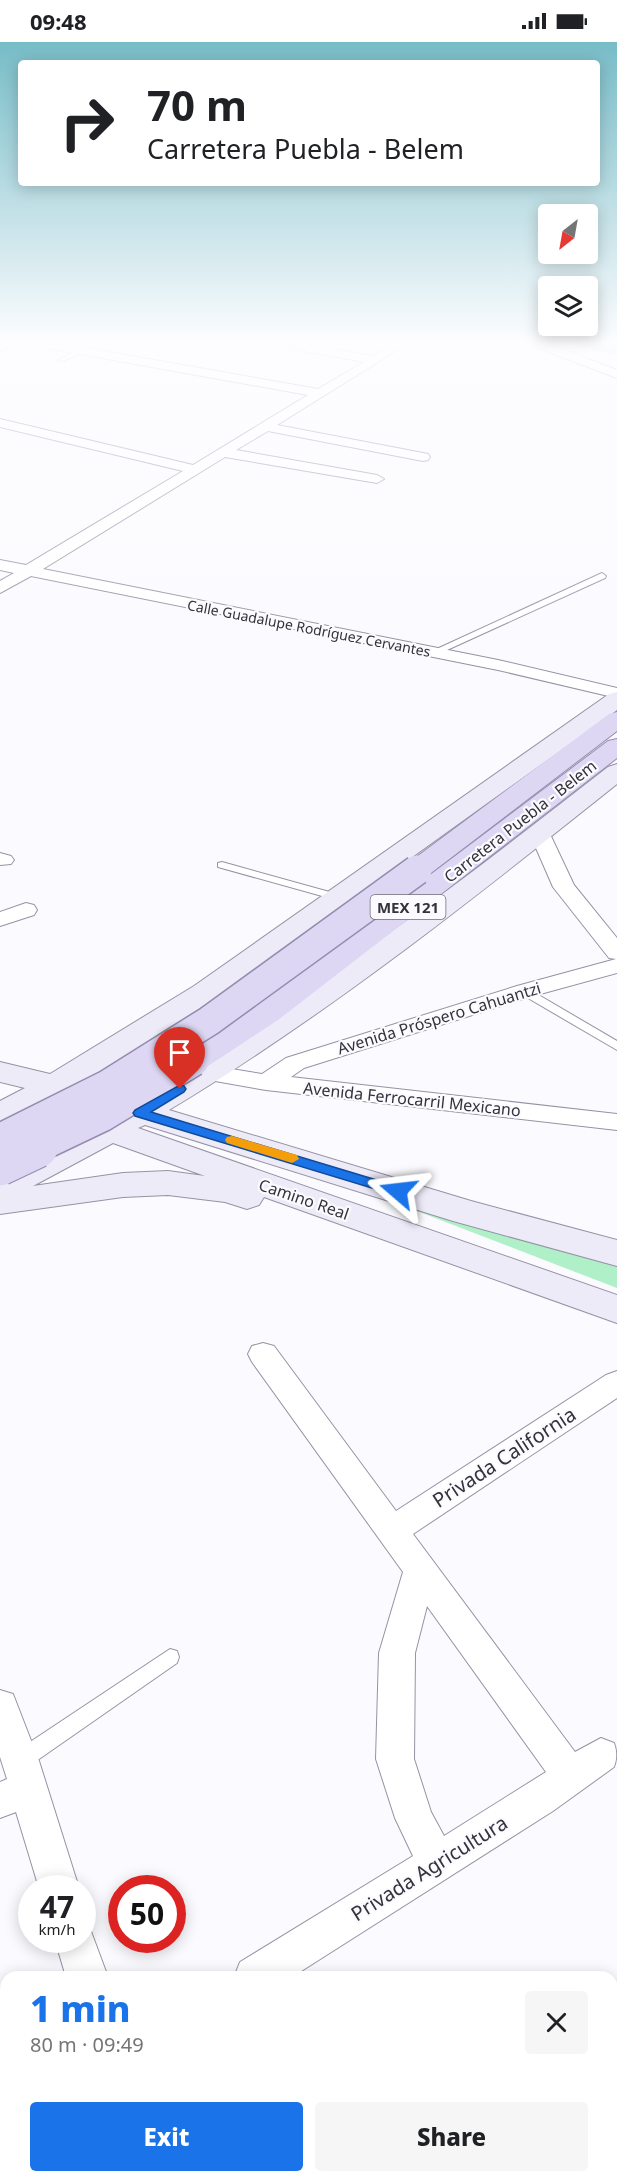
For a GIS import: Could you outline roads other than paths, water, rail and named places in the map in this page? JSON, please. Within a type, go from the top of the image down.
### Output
[{"type":"main road","name":"Carretera Puebla - Belem","points":[[0,1139],[107,1085],[209,1021],[417,870],[617,719]]},
{"type":"main road","name":"Carretera Puebla - Belem","points":[[0,1166],[102,1117],[267,1013],[617,746]]},
{"type":"street","points":[[88,444],[194,469]]},
{"type":"street","points":[[0,588],[235,444]]},
{"type":"street","points":[[350,444],[423,457]]},
{"type":"street","points":[[222,452],[377,479]]},
{"type":"street","name":"Calle Guadalupe Rodríguez Cervantes","points":[[0,565],[617,693]]},
{"type":"street","points":[[8,1106],[57,1084],[205,992],[617,699]]},
{"type":"street","name":"Carretera Puebla - Belem","points":[[0,1189],[125,1121],[203,1075],[285,1021],[479,880],[617,772]]},
{"type":"street","points":[[539,831],[564,888],[617,952]]},
{"type":"street","points":[[0,919],[26,910]]},
{"type":"street","name":"Avenida Próspero Cahuantzi","points":[[266,1082],[295,1064],[525,991],[617,966]]},
{"type":"street","points":[[0,1055],[86,1066]]},
{"type":"street","points":[[0,1072],[57,1084],[125,1121],[241,1143],[465,1212],[617,1253]]},
{"type":"street","points":[[203,1075],[196,1095],[198,1109],[210,1125],[241,1143]]},
{"type":"street","name":"Avenida Ferrocarril Mexicano","points":[[203,1075],[617,1122]]},
{"type":"street","name":"Camino Real","points":[[8,1106],[125,1121],[562,1291],[617,1309]]},
{"type":"street","points":[[0,1202],[123,1185],[168,1183],[228,1191],[423,1252],[562,1291]]},
{"type":"street","points":[[263,1354],[420,1571],[397,1653],[395,1759],[414,1818],[437,1863]]},
{"type":"street","name":"Privada California","points":[[391,1531],[617,1383]]},
{"type":"street","name":"Privada Agricultura","points":[[265,1971],[540,1798],[586,1766],[420,1571]]},
{"type":"street","points":[[0,1706],[16,1783],[54,1875]]},
{"type":"street","points":[[79,1953],[85,1971]]},
{"type":"lane","points":[[433,653],[602,576]]},
{"type":"lane","points":[[222,865],[340,898]]},
{"type":"lane","points":[[525,991],[617,1046]]},
{"type":"lane","points":[[16,1783],[170,1657]]}]
